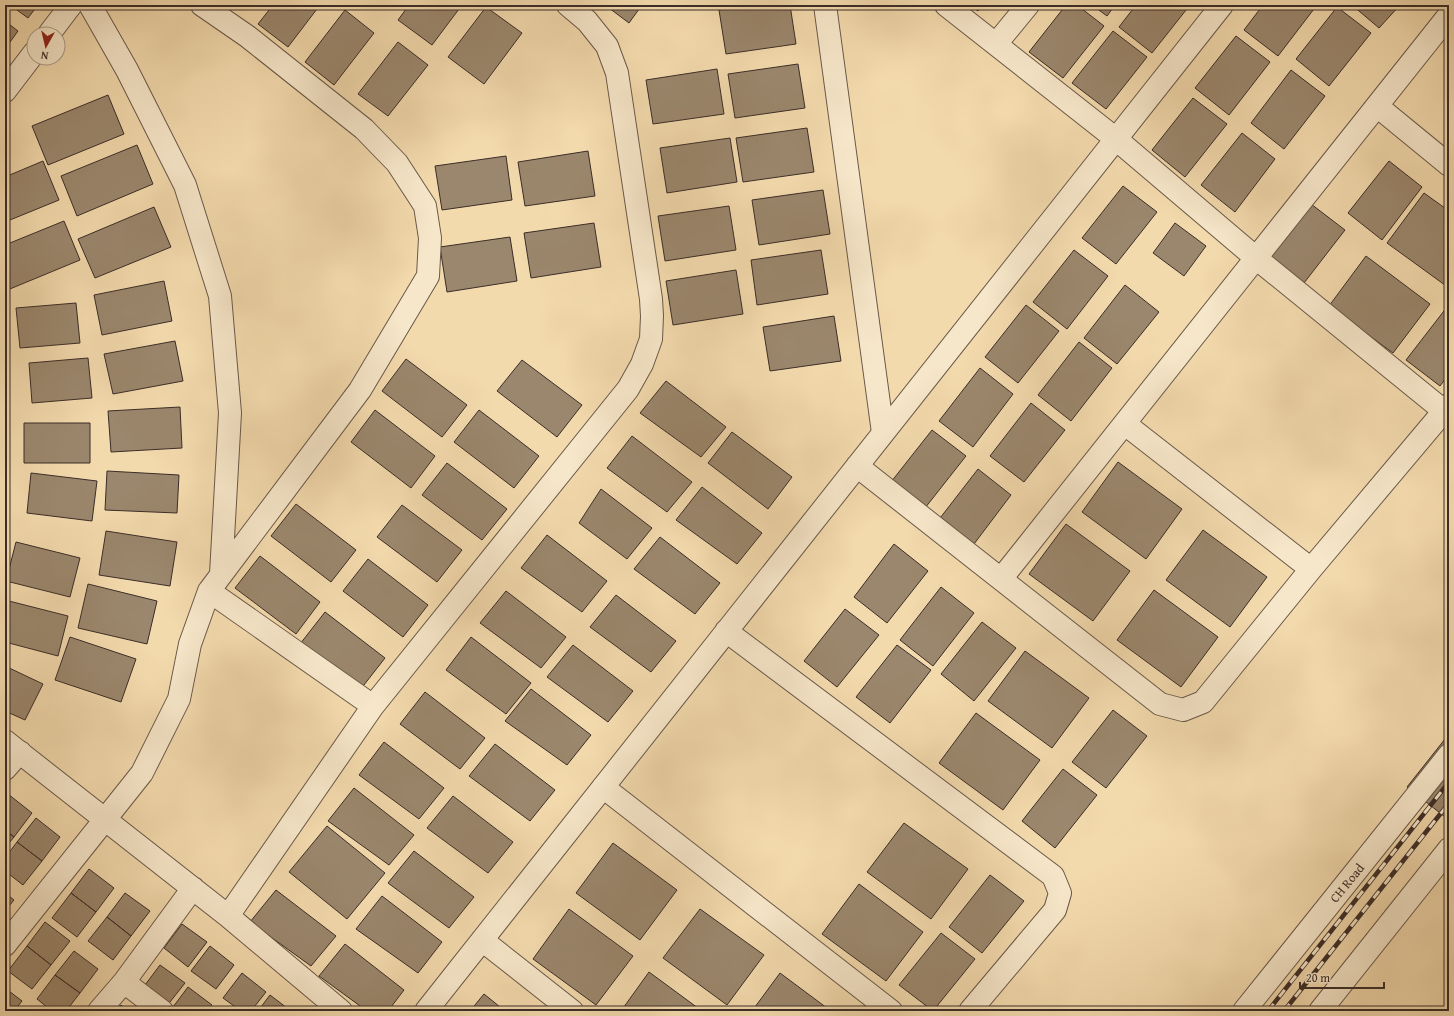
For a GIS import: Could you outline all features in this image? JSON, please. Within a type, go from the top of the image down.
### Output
[{"type":"street","points":[[55,26],[71,5]]},
{"type":"street","points":[[90,5],[127,70],[185,185],[220,296],[230,413],[215,582]]},
{"type":"street","points":[[5,946],[142,773],[179,699],[190,644],[215,582],[360,390],[428,276],[430,238],[425,206],[397,163],[364,129],[247,36],[202,5]]},
{"type":"street","points":[[228,916],[373,706],[628,389],[642,364],[651,339],[651,299],[617,73],[607,46],[587,21],[568,5]]},
{"type":"street","points":[[825,5],[883,433]]},
{"type":"street","points":[[857,466],[1160,704],[1183,710],[1203,702],[1311,569],[1447,408],[1256,258],[1116,139],[946,5]]},
{"type":"street","points":[[996,44],[1028,5]]},
{"type":"street","points":[[426,1011],[1222,5]]},
{"type":"street","points":[[1001,579],[1449,15]]},
{"type":"street","points":[[5,92],[26,64]]},
{"type":"street","points":[[1377,106],[1449,165]]},
{"type":"street","points":[[1125,424],[1311,569]]},
{"type":"street","points":[[215,582],[373,706]]},
{"type":"street","points":[[726,631],[1053,876],[1060,894],[1055,910],[970,1011]]},
{"type":"street","points":[[5,769],[12,747],[228,916],[341,1011]]},
{"type":"street","name":"CH Road","points":[[1244,1011],[1449,755]]},
{"type":"street","points":[[603,787],[891,1011]]},
{"type":"street","points":[[1320,1011],[1449,849]]},
{"type":"street","points":[[99,1011],[124,982],[193,888]]},
{"type":"street","points":[[482,940],[572,1011]]},
{"type":"street","points":[[124,982],[162,1011]]},
{"type":"building","points":[[10,5],[38,5],[28,18]]},
{"type":"building","points":[[273,5],[320,5],[288,47],[258,24]]},
{"type":"building","points":[[409,5],[462,5],[432,45],[398,20]]},
{"type":"building","points":[[605,5],[642,5],[629,23]]},
{"type":"building","points":[[752,5],[790,5],[796,44],[726,54],[719,10]]},
{"type":"building","points":[[970,5],[982,5],[978,11]]},
{"type":"building","points":[[1066,5],[1077,5],[1104,26],[1063,78],[1029,52]]},
{"type":"building","points":[[1092,5],[1115,5],[1107,16]]},
{"type":"building","points":[[1136,5],[1190,5],[1152,53],[1119,27]]},
{"type":"building","points":[[1263,5],[1317,5],[1278,56],[1244,30]]},
{"type":"building","points":[[1352,5],[1400,5],[1379,28]]},
{"type":"building","points":[[486,7],[522,33],[484,84],[448,57]]},
{"type":"building","points":[[1337,7],[1371,33],[1329,86],[1296,59]]},
{"type":"building","points":[[345,10],[374,33],[334,85],[305,62]]},
{"type":"building","points":[[5,21],[18,31],[5,49]]},
{"type":"building","points":[[1113,31],[1147,57],[1106,109],[1072,83]]},
{"type":"building","points":[[1236,36],[1270,62],[1229,115],[1195,88]]},
{"type":"building","points":[[398,42],[428,65],[388,116],[358,94]]},
{"type":"building","points":[[798,64],[805,108],[735,118],[728,74]]},
{"type":"building","points":[[717,69],[724,114],[653,124],[646,80]]},
{"type":"building","points":[[1291,70],[1325,96],[1284,149],[1251,123]]},
{"type":"building","points":[[108,95],[124,134],[48,165],[32,126]]},
{"type":"building","points":[[1193,98],[1227,124],[1185,177],[1152,150]]},
{"type":"building","points":[[807,128],[814,172],[743,182],[736,138]]},
{"type":"building","points":[[1242,133],[1275,159],[1235,212],[1201,185]]},
{"type":"building","points":[[730,138],[737,182],[667,193],[660,148]]},
{"type":"building","points":[[137,145],[153,184],[77,216],[61,176]]},
{"type":"building","points":[[588,151],[595,196],[525,206],[518,162]]},
{"type":"building","points":[[506,156],[512,200],[442,210],[435,166]]},
{"type":"building","points":[[43,161],[59,200],[5,222],[5,177]]},
{"type":"building","points":[[1389,161],[1422,187],[1382,240],[1348,213]]},
{"type":"building","points":[[1123,186],[1157,212],[1116,264],[1082,238]]},
{"type":"building","points":[[823,190],[830,234],[759,245],[752,200]]},
{"type":"building","points":[[1424,193],[1449,211],[1449,288],[1387,243]]},
{"type":"building","points":[[1311,204],[1345,230],[1304,283],[1270,256]]},
{"type":"building","points":[[729,206],[736,250],[665,261],[658,216]]},
{"type":"building","points":[[154,207],[171,247],[95,278],[78,239]]},
{"type":"building","points":[[64,221],[80,260],[5,291],[5,245]]},
{"type":"building","points":[[594,223],[601,267],[531,278],[524,233]]},
{"type":"building","points":[[1175,223],[1206,246],[1184,276],[1153,253]]},
{"type":"building","points":[[510,237],[517,281],[447,292],[440,247]]},
{"type":"building","points":[[821,250],[828,294],[757,305],[751,260]]},
{"type":"building","points":[[1074,250],[1108,276],[1067,329],[1033,302]]},
{"type":"building","points":[[1366,256],[1430,304],[1393,353],[1329,306]]},
{"type":"building","points":[[736,270],[743,314],[673,325],[666,281]]},
{"type":"building","points":[[164,281],[172,321],[102,335],[94,295]]},
{"type":"building","points":[[1125,285],[1159,312],[1117,364],[1084,338]]},
{"type":"building","points":[[76,303],[80,343],[20,348],[16,308]]},
{"type":"building","points":[[1026,305],[1059,331],[1018,383],[985,357]]},
{"type":"building","points":[[1447,307],[1449,309],[1449,374],[1440,386],[1406,360]]},
{"type":"building","points":[[834,316],[841,361],[770,371],[763,327]]},
{"type":"building","points":[[175,341],[183,381],[113,394],[104,354]]},
{"type":"building","points":[[1079,342],[1112,368],[1071,421],[1038,395]]},
{"type":"building","points":[[88,358],[92,398],[32,403],[29,363]]},
{"type":"building","points":[[406,359],[467,405],[442,437],[382,391]]},
{"type":"building","points":[[522,360],[582,405],[557,437],[497,391]]},
{"type":"building","points":[[980,368],[1013,394],[973,447],[939,421]]},
{"type":"building","points":[[666,381],[726,427],[701,457],[640,413]]},
{"type":"building","points":[[1031,403],[1065,430],[1024,482],[990,456]]},
{"type":"building","points":[[180,407],[182,448],[111,452],[108,411]]},
{"type":"building","points":[[375,410],[435,456],[411,488],[351,442]]},
{"type":"building","points":[[479,410],[539,456],[514,488],[454,442]]},
{"type":"building","points":[[24,423],[90,423],[90,463],[24,463]]},
{"type":"building","points":[[932,430],[966,456],[925,508],[891,482]]},
{"type":"building","points":[[732,432],[792,477],[768,509],[708,463]]},
{"type":"building","points":[[632,436],[692,482],[667,512],[607,468]]},
{"type":"building","points":[[1118,462],[1182,509],[1146,559],[1082,512]]},
{"type":"building","points":[[447,463],[507,509],[482,540],[422,495]]},
{"type":"building","points":[[978,469],[1011,495],[971,548],[937,522]]},
{"type":"building","points":[[107,471],[179,475],[177,513],[105,510]]},
{"type":"building","points":[[31,473],[97,481],[92,521],[27,513]]},
{"type":"building","points":[[702,487],[762,533],[737,564],[676,520]]},
{"type":"building","points":[[601,489],[652,528],[627,559],[579,523]]},
{"type":"building","points":[[296,504],[356,550],[331,582],[271,536]]},
{"type":"building","points":[[402,505],[462,550],[437,582],[377,537]]},
{"type":"building","points":[[1066,524],[1130,571],[1093,621],[1029,574]]},
{"type":"building","points":[[1203,530],[1267,577],[1230,627],[1166,580]]},
{"type":"building","points":[[106,531],[177,542],[170,586],[99,575]]},
{"type":"building","points":[[547,535],[607,581],[582,612],[521,568]]},
{"type":"building","points":[[660,537],[720,583],[695,614],[634,569]]},
{"type":"building","points":[[16,542],[80,558],[70,597],[6,581]]},
{"type":"building","points":[[894,544],[928,571],[887,623],[854,597]]},
{"type":"building","points":[[260,556],[320,602],[296,634],[235,588]]},
{"type":"building","points":[[368,559],[428,605],[403,637],[343,591]]},
{"type":"building","points":[[88,584],[157,601],[147,644],[78,628]]},
{"type":"building","points":[[941,587],[974,613],[933,666],[900,640]]},
{"type":"building","points":[[1154,590],[1218,637],[1181,687],[1117,640]]},
{"type":"building","points":[[506,591],[566,637],[541,668],[480,623]]},
{"type":"building","points":[[616,595],[676,641],[651,672],[590,627]]},
{"type":"building","points":[[5,600],[68,616],[58,656],[5,642]]},
{"type":"building","points":[[845,609],[879,635],[837,687],[804,661]]},
{"type":"building","points":[[325,612],[385,658],[360,690],[300,644]]},
{"type":"building","points":[[982,622],[1016,648],[974,701],[941,674]]},
{"type":"building","points":[[70,637],[136,659],[121,702],[55,680]]},
{"type":"building","points":[[471,637],[531,683],[506,714],[446,670]]},
{"type":"building","points":[[573,645],[633,691],[608,722],[547,677]]},
{"type":"building","points":[[897,645],[931,670],[890,723],[856,697]]},
{"type":"building","points":[[1025,651],[1089,698],[1052,748],[988,701]]},
{"type":"building","points":[[5,666],[43,684],[25,720],[5,711]]},
{"type":"building","points":[[531,689],[591,735],[567,765],[505,721]]},
{"type":"building","points":[[425,692],[485,738],[460,769],[400,724]]},
{"type":"building","points":[[1113,710],[1147,736],[1106,788],[1072,762]]},
{"type":"building","points":[[976,713],[1040,760],[1003,810],[939,763]]},
{"type":"building","points":[[1449,734],[1449,820],[1407,787]]},
{"type":"building","points":[[384,742],[444,788],[419,819],[359,775]]},
{"type":"building","points":[[495,744],[555,790],[530,821],[469,776]]},
{"type":"building","points":[[1063,769],[1097,795],[1055,848],[1022,821]]},
{"type":"building","points":[[354,788],[414,835],[389,865],[328,821]]},
{"type":"building","points":[[8,794],[32,813],[14,837],[5,830],[5,797]]},
{"type":"building","points":[[453,796],[513,842],[488,873],[427,828]]},
{"type":"building","points":[[36,818],[60,837],[42,861],[17,842]]},
{"type":"building","points":[[904,823],[968,869],[931,919],[867,872]]},
{"type":"building","points":[[327,826],[385,873],[347,919],[289,872]]},
{"type":"building","points":[[5,830],[14,837],[5,848]]},
{"type":"building","points":[[17,842],[42,861],[23,885],[5,871],[5,858]]},
{"type":"building","points":[[613,843],[677,890],[640,940],[576,893]]},
{"type":"building","points":[[414,851],[474,897],[449,928],[388,883]]},
{"type":"building","points":[[89,869],[114,888],[96,912],[71,893]]},
{"type":"building","points":[[990,875],[1024,901],[982,953],[949,927]]},
{"type":"building","points":[[859,884],[923,932],[886,981],[822,934]]},
{"type":"building","points":[[276,890],[336,936],[311,966],[250,922]]},
{"type":"building","points":[[5,893],[14,900],[5,911]]},
{"type":"building","points":[[71,893],[96,912],[77,937],[52,918]]},
{"type":"building","points":[[125,893],[150,911],[131,936],[107,917]]},
{"type":"building","points":[[382,896],[442,942],[418,973],[356,929]]},
{"type":"building","points":[[569,909],[633,956],[596,1005],[533,959]]},
{"type":"building","points":[[700,909],[764,955],[727,1005],[663,958]]},
{"type":"building","points":[[107,917],[131,936],[113,960],[88,941]]},
{"type":"building","points":[[45,922],[70,941],[51,965],[27,946]]},
{"type":"building","points":[[182,924],[207,942],[188,967],[164,948]]},
{"type":"building","points":[[941,933],[975,959],[933,1011],[899,985]]},
{"type":"building","points":[[345,944],[404,990],[388,1011],[367,1011],[319,976]]},
{"type":"building","points":[[27,946],[51,965],[32,989],[8,971]]},
{"type":"building","points":[[210,946],[234,965],[216,989],[191,971]]},
{"type":"building","points":[[74,951],[98,969],[80,993],[55,975]]},
{"type":"building","points":[[160,965],[185,983],[166,1007],[142,989]]},
{"type":"building","points":[[649,972],[702,1011],[621,1011]]},
{"type":"building","points":[[242,973],[266,992],[251,1011],[241,1011],[223,998]]},
{"type":"building","points":[[780,973],[831,1011],[752,1011]]},
{"type":"building","points":[[55,975],[80,993],[66,1011],[52,1011],[37,999]]},
{"type":"building","points":[[188,987],[212,1005],[208,1011],[170,1011]]},
{"type":"building","points":[[5,988],[22,1001],[14,1011],[5,1011]]},
{"type":"building","points":[[484,994],[505,1011],[470,1011]]},
{"type":"building","points":[[270,995],[291,1011],[258,1011]]},
{"type":"building","points":[[121,1005],[128,1011],[116,1011]]},
{"type":"building","points":[[31,1006],[38,1011],[28,1011]]},
{"type":"railway","points":[[1268,1011],[1449,782]]},
{"type":"railway","points":[[1284,1011],[1449,803]]}]
